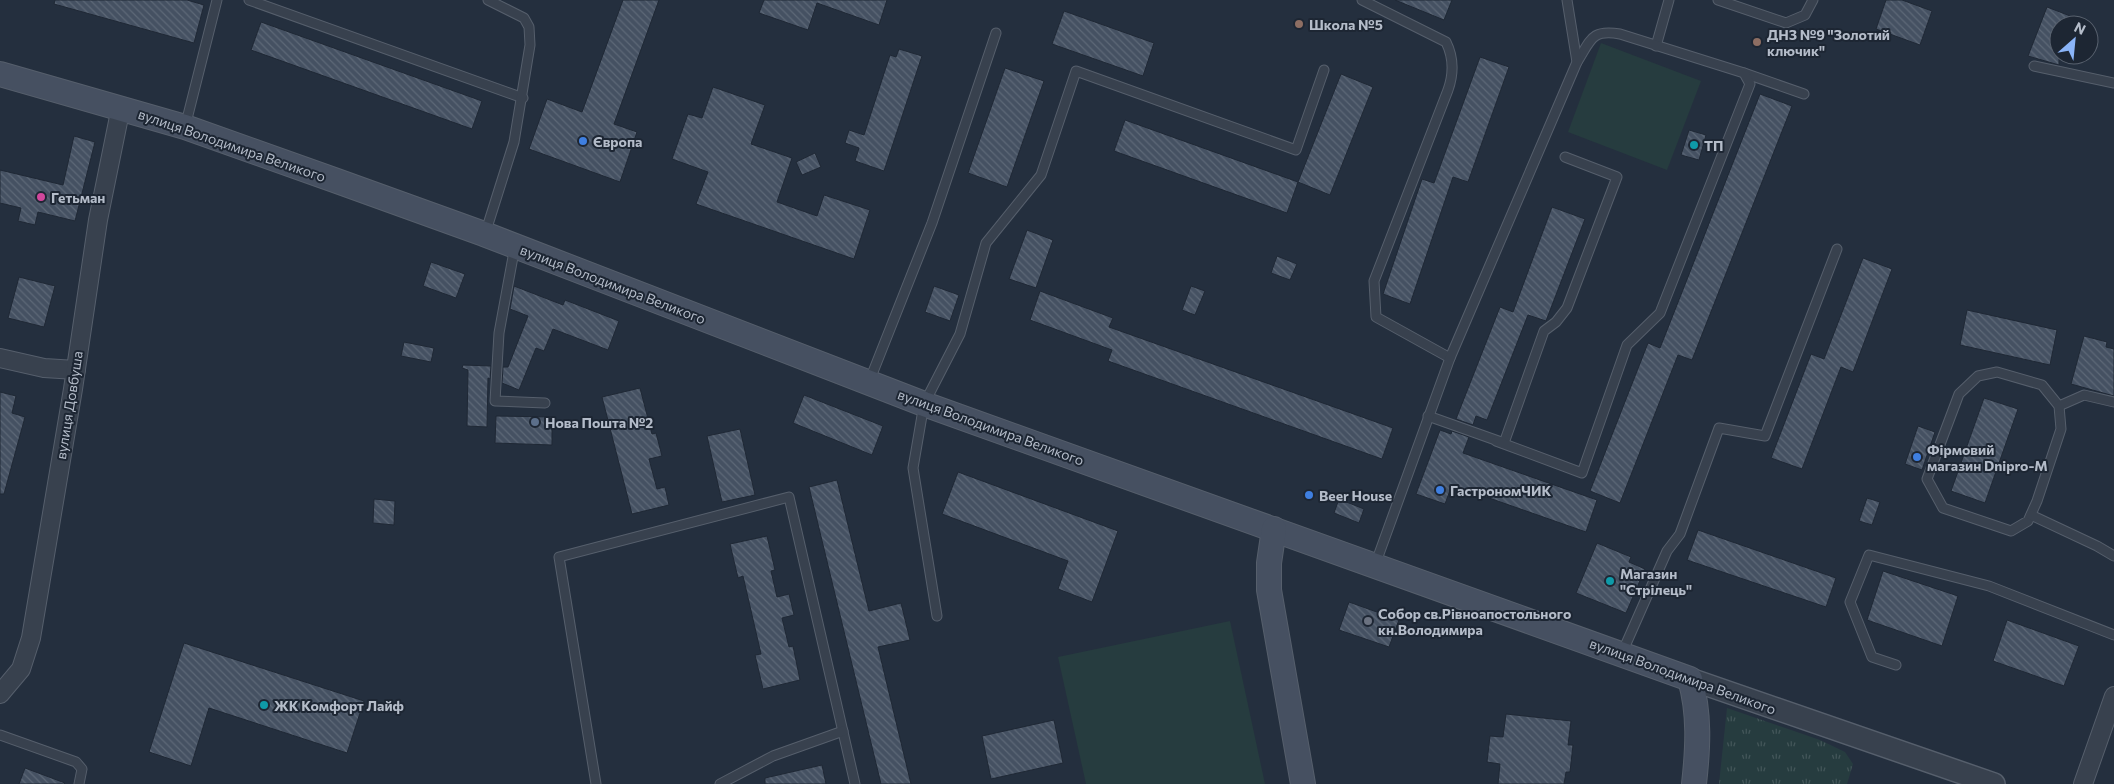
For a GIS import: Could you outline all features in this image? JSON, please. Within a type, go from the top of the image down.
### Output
[{"type":"main road","name":"вулиця Володимира Великого","points":[[0,74],[121,107],[185,127],[484,234],[924,404],[1690,679]]},
{"type":"main road","points":[[1274,529],[1269,563],[1269,590],[1303,784]]},
{"type":"main road","points":[[1690,679],[1695,697],[1698,730],[1694,784]]},
{"type":"street","name":"вулиця Довбуша","points":[[0,694],[16,677],[29,649],[76,370],[98,220],[121,107]]},
{"type":"street","points":[[0,358],[44,368],[76,370]]},
{"type":"street","name":"вулиця Володимира Великого","points":[[1690,679],[1983,783]]},
{"type":"street","points":[[2083,784],[2114,696]]},
{"type":"lane","points":[[185,127],[217,0]]},
{"type":"lane","points":[[249,0],[523,98]]},
{"type":"lane","points":[[484,234],[510,159],[523,98],[530,45],[527,21],[518,13],[488,0]]},
{"type":"lane","points":[[1362,0],[1446,42],[1452,56],[1452,79],[1374,281],[1376,317],[1450,358]]},
{"type":"lane","points":[[1567,0],[1577,62]]},
{"type":"lane","points":[[1656,46],[1669,0]]},
{"type":"lane","points":[[1718,0],[1786,23],[1805,15],[1813,0]]},
{"type":"lane","points":[[1375,565],[1450,358],[1577,62],[1594,36],[1604,32],[1656,46],[1804,94]]},
{"type":"lane","points":[[869,382],[932,223],[996,33]]},
{"type":"lane","points":[[2034,66],[2114,83]]},
{"type":"lane","points":[[937,616],[913,468],[924,404],[960,334],[986,243],[1041,175],[1076,71],[1296,150],[1324,70]]},
{"type":"lane","points":[[1428,416],[1582,473],[1627,345],[1660,313],[1750,84],[1744,73]]},
{"type":"lane","points":[[1504,443],[1544,331],[1556,322],[1567,308],[1617,177],[1565,157]]},
{"type":"lane","points":[[515,246],[499,333],[495,401],[545,403]]},
{"type":"lane","points":[[1621,654],[1667,551],[1680,534],[1719,428],[1765,436],[1838,249]]},
{"type":"lane","points":[[1997,372],[2042,385],[2059,406],[2061,429],[2031,515],[2028,521],[2011,531],[1943,508],[1927,479],[1959,394],[1978,376],[1997,372]]},
{"type":"lane","points":[[2059,406],[2084,395],[2114,402]]},
{"type":"lane","points":[[596,784],[559,557],[789,498],[854,784]]},
{"type":"lane","points":[[2031,515],[2114,556]]},
{"type":"lane","points":[[1896,665],[1872,657],[1850,602],[1869,554],[1989,586],[2114,635]]},
{"type":"lane","points":[[720,784],[773,756],[843,732]]},
{"type":"lane","points":[[0,735],[76,762],[82,768],[79,784]]},
{"type":"green space","points":[[1601,43],[1701,81],[1667,170],[1568,132]]},
{"type":"green space","points":[[1230,621],[1265,784],[1086,784],[1058,657]]},
{"type":"green space","points":[[1727,708],[1820,740],[1845,752],[1853,764],[1847,784],[1719,784]]},
{"type":"building","points":[[55,0],[187,0],[204,5],[194,43],[54,4]]},
{"type":"building","points":[[623,0],[659,0],[614,124],[637,132],[620,182],[529,149],[547,99],[582,112]]},
{"type":"building","points":[[764,0],[887,0],[879,25],[817,3],[808,30],[759,13]]},
{"type":"building","points":[[1395,0],[1452,0],[1444,20]]},
{"type":"building","points":[[1886,0],[1902,0],[1932,11],[1920,45],[1876,29]]},
{"type":"building","points":[[2047,7],[2068,15],[2049,15],[2049,62],[2028,56]]},
{"type":"building","points":[[1064,11],[1154,43],[1143,76],[1052,44]]},
{"type":"building","points":[[261,22],[482,101],[472,129],[251,50]]},
{"type":"building","points":[[899,49],[922,56],[884,171],[855,161],[859,148],[845,143],[849,130],[864,135],[890,55],[896,57]]},
{"type":"building","points":[[1480,57],[1509,67],[1468,182],[1453,177],[1410,304],[1383,294],[1422,179],[1434,183]]},
{"type":"building","points":[[1005,68],[1044,81],[1007,187],[968,173]]},
{"type":"building","points":[[1341,74],[1373,87],[1330,195],[1298,182]]},
{"type":"building","points":[[713,87],[765,105],[751,144],[792,158],[777,202],[817,216],[824,195],[870,210],[854,259],[696,204],[708,172],[672,159],[688,114],[702,118]]},
{"type":"building","points":[[1760,94],[1792,106],[1692,360],[1678,355],[1620,503],[1590,491],[1648,343],[1660,348]]},
{"type":"building","points":[[1125,120],[1298,182],[1287,213],[1114,151]]},
{"type":"building","name":"ТП","points":[[1689,130],[1706,135],[1699,160],[1681,155]]},
{"type":"building","name":"Гетьман","points":[[74,136],[95,142],[75,221],[38,212],[35,225],[18,221],[21,208],[0,203],[0,170],[63,185]]},
{"type":"building","points":[[815,153],[821,167],[802,175],[796,162]]},
{"type":"building","points":[[1552,207],[1585,219],[1546,321],[1528,315],[1487,420],[1476,416],[1473,425],[1456,419],[1500,307],[1513,312]]},
{"type":"building","points":[[1027,230],[1053,240],[1036,288],[1009,279]]},
{"type":"building","points":[[1277,256],[1297,264],[1290,280],[1271,273]]},
{"type":"building","points":[[1863,258],[1892,269],[1853,372],[1841,367],[1802,469],[1771,458],[1811,354],[1824,359]]},
{"type":"building","points":[[431,262],[465,274],[456,298],[423,286]]},
{"type":"building","points":[[19,277],[55,286],[44,327],[8,318]]},
{"type":"building","points":[[514,286],[563,305],[565,300],[619,321],[608,350],[553,329],[544,351],[536,348],[519,390],[502,383],[503,367],[508,367],[528,316],[510,309]]},
{"type":"building","points":[[934,286],[959,295],[950,321],[925,312]]},
{"type":"building","points":[[1191,286],[1205,291],[1195,315],[1182,310]]},
{"type":"building","points":[[1040,291],[1113,318],[1109,327],[1393,428],[1382,459],[1108,361],[1112,350],[1030,320]]},
{"type":"building","points":[[1967,310],[2057,330],[2050,365],[1960,345]]},
{"type":"building","points":[[2084,336],[2107,342],[2106,347],[2114,349],[2114,396],[2071,384]]},
{"type":"building","points":[[404,342],[434,348],[431,362],[401,356]]},
{"type":"building","points":[[463,365],[491,366],[490,379],[488,378],[487,427],[467,426],[468,370],[462,368]]},
{"type":"building","points":[[640,388],[652,434],[656,433],[662,456],[649,459],[657,489],[665,487],[669,505],[632,514],[602,397]]},
{"type":"building","points":[[0,392],[16,396],[12,413],[25,417],[4,494],[0,494]]},
{"type":"building","points":[[804,395],[883,426],[872,455],[793,423]]},
{"type":"building","points":[[1984,398],[2018,409],[1985,503],[1951,491]]},
{"type":"building","points":[[496,416],[552,417],[552,445],[495,443]]},
{"type":"building","points":[[1918,426],[1935,432],[1922,470],[1905,464]]},
{"type":"building","points":[[740,429],[755,495],[722,502],[707,436]]},
{"type":"building","points":[[1440,430],[1451,434],[1452,431],[1469,437],[1463,453],[1597,500],[1586,532],[1452,485],[1445,504],[1416,494]]},
{"type":"building","points":[[958,472],[1118,531],[1092,602],[1058,589],[1068,561],[942,514]]},
{"type":"building","points":[[837,480],[869,611],[901,603],[910,640],[878,647],[911,784],[881,784],[809,487]]},
{"type":"building","points":[[1867,498],[1880,502],[1872,525],[1859,521]]},
{"type":"building","points":[[374,499],[395,501],[394,525],[373,523]]},
{"type":"building","points":[[1339,499],[1364,509],[1359,523],[1334,513]]},
{"type":"building","points":[[1698,530],[1836,578],[1826,607],[1687,560]]},
{"type":"building","points":[[767,536],[775,570],[771,571],[777,597],[789,594],[794,615],[782,618],[789,647],[793,646],[800,680],[763,689],[755,655],[761,654],[743,576],[738,578],[730,544]]},
{"type":"building","name":"Магазин \"Стрілець\"","points":[[1597,543],[1631,557],[1629,562],[1645,569],[1626,613],[1576,593]]},
{"type":"building","points":[[1883,571],[1958,596],[1942,646],[1867,620]]},
{"type":"building","points":[[1349,602],[1399,620],[1389,647],[1339,630]]},
{"type":"building","points":[[2007,620],[2079,646],[2064,686],[1993,661]]},
{"type":"building","name":"ЖК Комфорт Лайф","points":[[184,643],[364,701],[347,753],[209,708],[191,766],[149,752]]},
{"type":"building","points":[[1506,714],[1571,721],[1568,745],[1573,745],[1570,772],[1566,772],[1564,784],[1498,784],[1500,764],[1487,762],[1490,736],[1503,737]]},
{"type":"building","points":[[1054,720],[1063,763],[991,779],[982,736]]},
{"type":"building","points":[[822,765],[826,784],[765,784],[765,778]]},
{"type":"building","points":[[25,768],[65,783],[19,784]]},
{"type":"place","name":"Школа №5","points":[[1299,24]]},
{"type":"place","name":"ДНЗ №9 \"Золотий ключик\"","points":[[1757,42]]},
{"type":"place","name":"Європа","points":[[583,141]]},
{"type":"place","name":"ТП","points":[[1694,145]]},
{"type":"place","name":"Гетьман","points":[[41,197]]},
{"type":"place","name":"Нова Пошта №2","points":[[535,422]]},
{"type":"place","name":"Фірмовий магазин Dnipro-M","points":[[1917,457]]},
{"type":"place","name":"ГастрономЧИК","points":[[1440,490]]},
{"type":"place","name":"Beer House","points":[[1309,495]]},
{"type":"place","name":"Магазин \"Стрілець\"","points":[[1610,581]]},
{"type":"place","name":"Собор св.Рівноапостольного кн.Володимира","points":[[1368,621]]},
{"type":"place","name":"ЖК Комфорт Лайф","points":[[264,705]]}]
